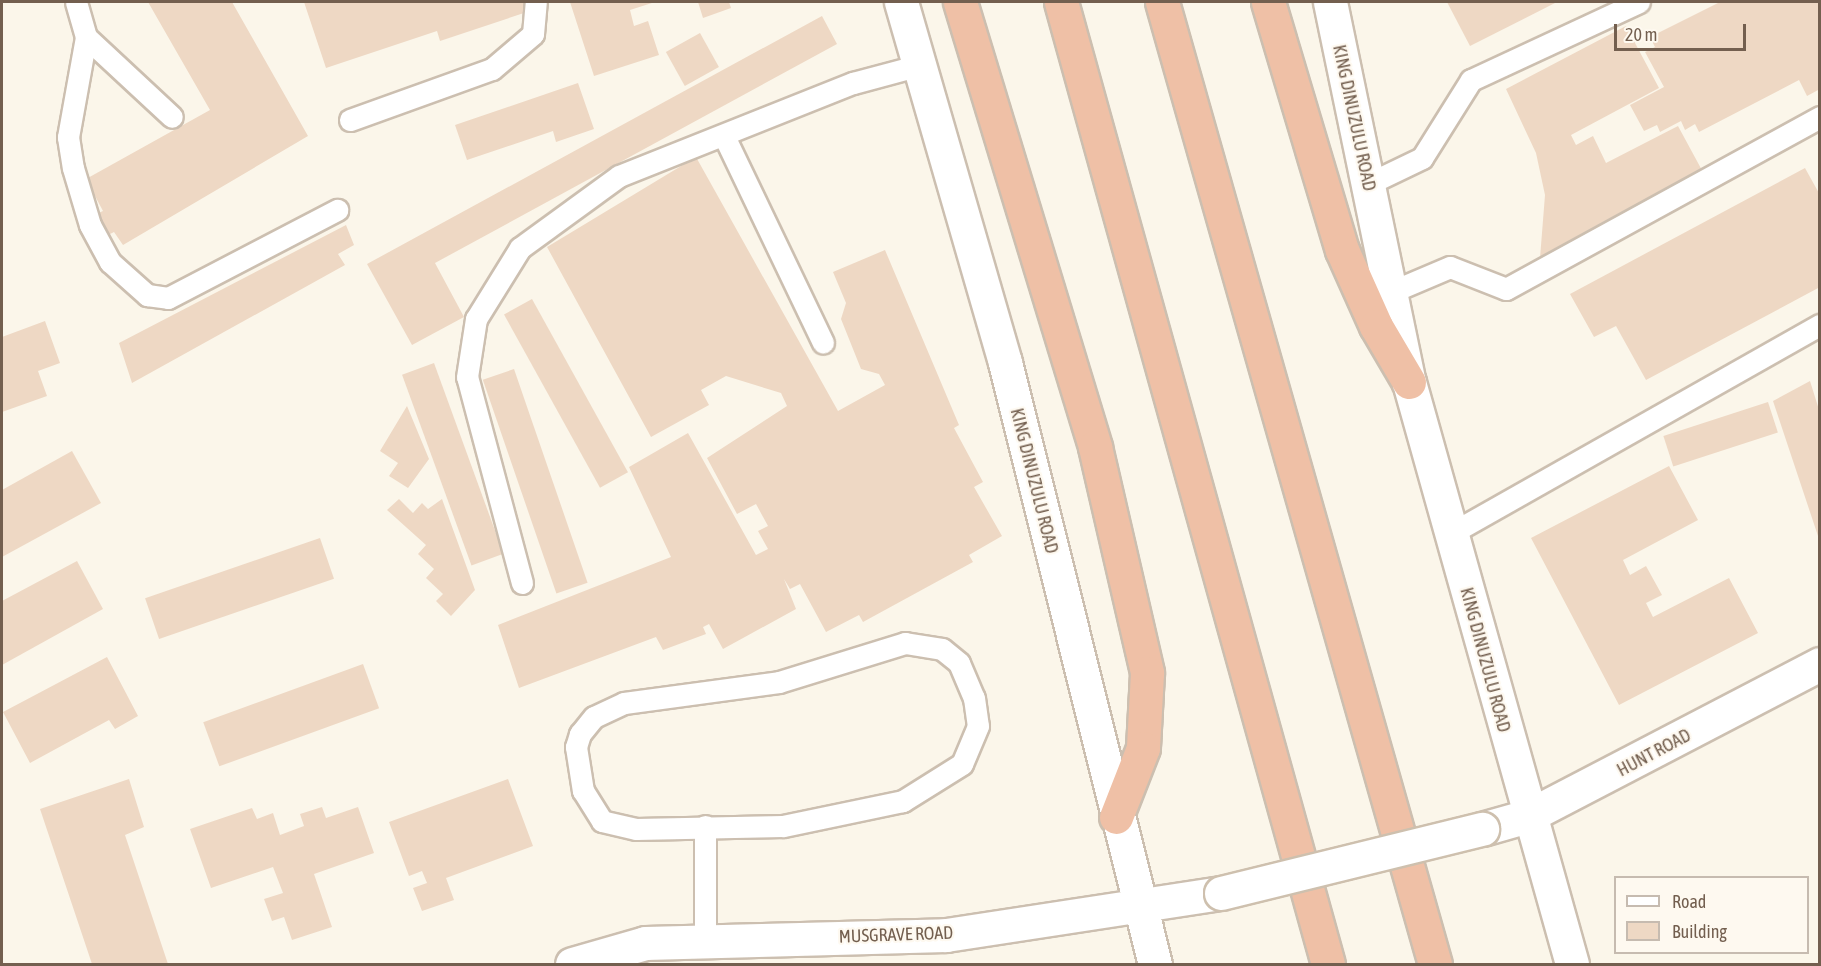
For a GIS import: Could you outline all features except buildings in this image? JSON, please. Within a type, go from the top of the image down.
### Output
[{"type":"highway","points":[[960,2],[1095,447],[1147,673],[1143,748],[1116,817]]},
{"type":"highway","points":[[1061,2],[1328,964]]},
{"type":"highway","points":[[1162,2],[1435,964]]},
{"type":"highway","points":[[1268,2],[1342,250],[1376,326],[1409,382]]},
{"type":"main road","name":"KING DINUZULU ROAD","points":[[901,2],[1005,362],[1137,909],[1155,964]]},
{"type":"main road","name":"KING DINUZULU ROAD","points":[[1330,2],[1409,382],[1528,816],[1572,964]]},
{"type":"main road","name":"HUNT ROAD","points":[[1221,893],[1528,816],[1820,664]]},
{"type":"main road","name":"MUSGRAVE ROAD","points":[[573,964],[645,943],[705,939],[946,934],[1137,909],[1221,893]]},
{"type":"lane","points":[[76,2],[86,37],[68,137],[73,168],[90,225],[110,262],[147,295],[168,298],[337,210]]},
{"type":"lane","points":[[350,120],[492,69],[533,34],[536,2]]},
{"type":"lane","points":[[1368,184],[1422,158],[1471,80],[1639,2]]},
{"type":"lane","points":[[86,37],[172,117]]},
{"type":"lane","points":[[522,583],[467,377],[476,319],[520,248],[619,176],[853,83],[920,65]]},
{"type":"lane","points":[[1390,292],[1450,267],[1506,290],[1820,117]]},
{"type":"lane","points":[[724,136],[823,343]]},
{"type":"lane","points":[[1450,534],[1820,325]]},
{"type":"lane","points":[[905,643],[942,649],[959,663],[974,698],[978,726],[962,764],[938,782],[903,801],[864,812],[783,826],[705,826],[636,829],[602,821],[583,791],[576,747],[594,717],[624,703],[779,682],[905,643]]},
{"type":"lane","points":[[705,826],[705,939]]}]
